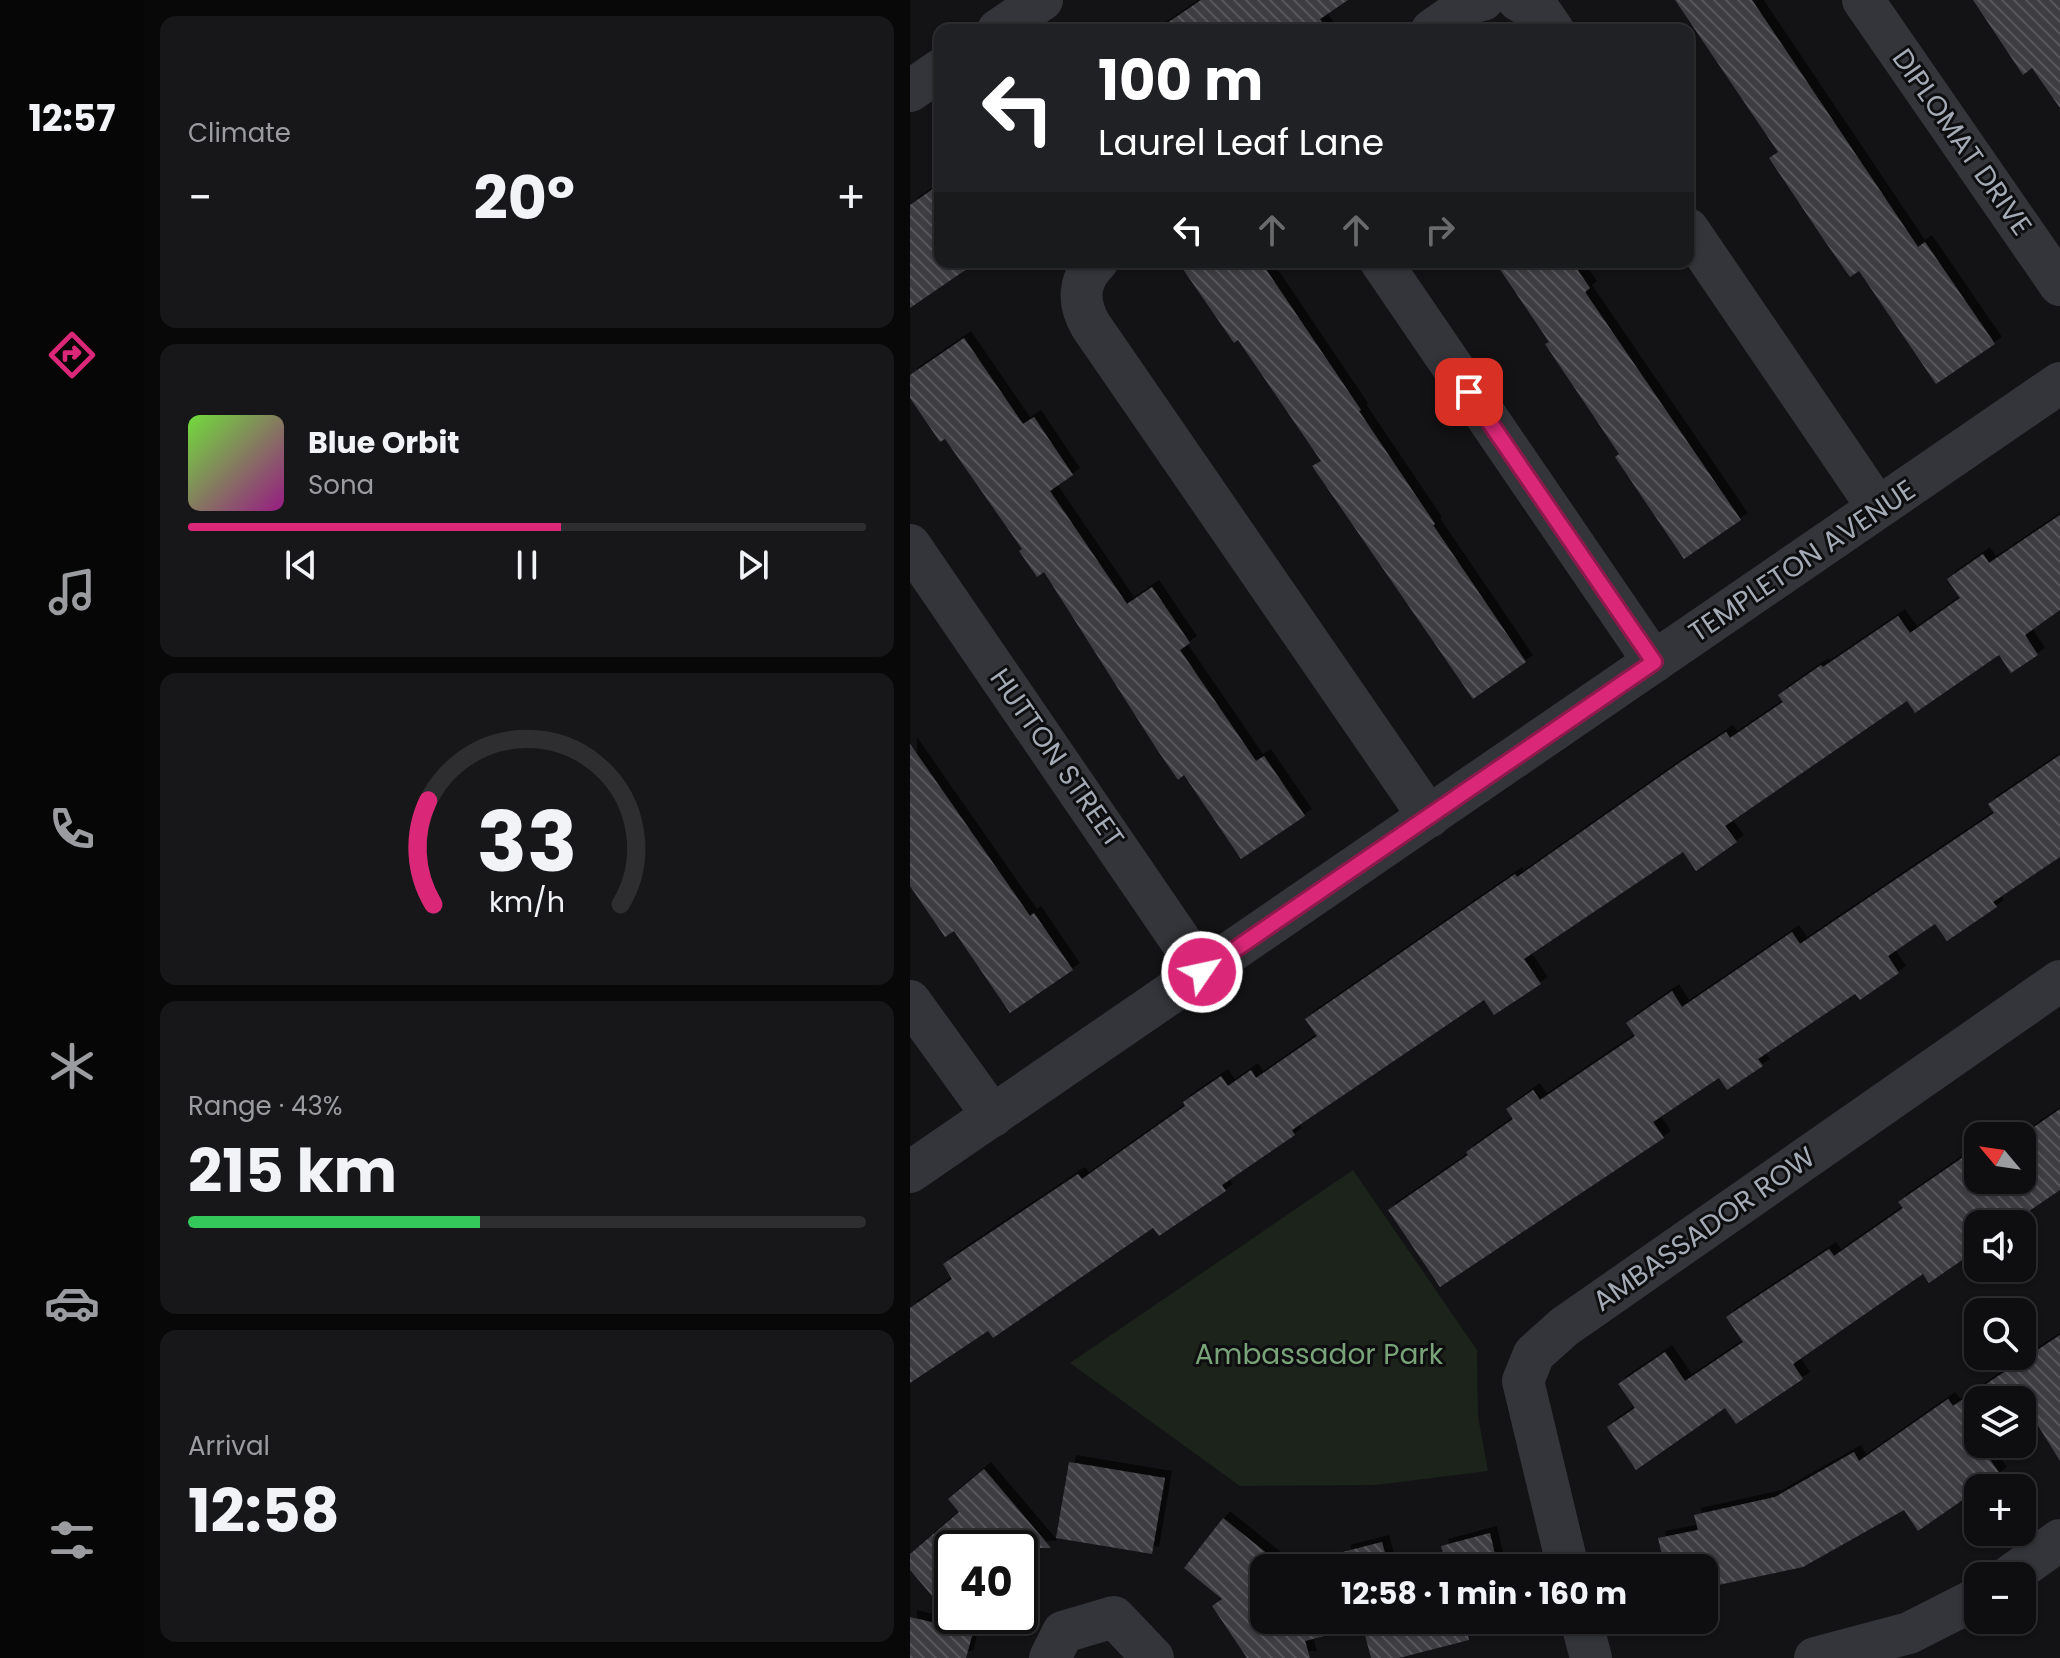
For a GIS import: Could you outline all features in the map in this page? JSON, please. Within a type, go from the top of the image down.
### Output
[{"type":"street","points":[[1007,24],[1042,0]]},
{"type":"street","points":[[1441,24],[1471,3],[1483,0]]},
{"type":"street","points":[[1518,0],[1542,14],[1549,24]]},
{"type":"street","name":"DIPLOMAT DRIVE","points":[[1863,0],[2060,285]]},
{"type":"street","points":[[910,91],[934,74]]},
{"type":"street","points":[[1694,238],[1878,508]]},
{"type":"street","points":[[1093,268],[1081,288],[1082,309],[1091,326],[1429,817]]},
{"type":"street","points":[[1385,268],[1654,662]]},
{"type":"street","name":"TEMPLETON AVENUE","points":[[910,1172],[2060,383]]},
{"type":"street","name":"HUTTON STREET","points":[[910,545],[1202,972]]},
{"type":"street","name":"AMBASSADOR ROW","points":[[1565,1554],[1523,1381],[1534,1354],[1577,1318],[2060,981]]},
{"type":"street","points":[[910,1001],[993,1116]]},
{"type":"street","points":[[2029,1562],[2060,1540]]},
{"type":"street","points":[[1815,1658],[1909,1633],[1964,1605]]},
{"type":"street","points":[[1050,1658],[1063,1632],[1114,1617],[1153,1658]]},
{"type":"street","points":[[1585,1634],[1591,1658]]},
{"type":"green space","name":"Ambassador Park","points":[[1353,1170],[1477,1350],[1478,1416],[1488,1471],[1376,1485],[1240,1486],[1070,1363]]},
{"type":"building","points":[[1201,0],[1348,0],[1320,19],[1323,24],[1166,24]]},
{"type":"building","points":[[1675,0],[1752,0],[1918,247],[1925,242],[1995,344],[1936,384],[1859,271],[1850,277],[1824,240],[1769,158],[1778,152]]},
{"type":"building","points":[[1973,0],[2060,0],[2060,108],[2032,68],[2023,75]]},
{"type":"building","points":[[934,188],[934,268],[968,268],[910,308],[910,205]]},
{"type":"building","points":[[1182,268],[1265,268],[1526,662],[1473,699],[1312,466],[1321,461],[1238,340],[1234,343]]},
{"type":"building","points":[[1499,268],[1576,268],[1590,288],[1585,292],[1741,520],[1684,559],[1615,457],[1619,454],[1545,344],[1549,342]]},
{"type":"building","points":[[964,338],[1023,424],[1034,417],[1073,475],[1050,491],[1127,604],[1152,587],[1190,643],[1180,650],[1256,761],[1264,756],[1305,816],[1241,859],[1184,775],[1178,780],[1156,748],[1044,572],[1037,577],[1019,551],[1022,549],[945,439],[940,442],[910,398],[910,375]]},
{"type":"building","points":[[2060,515],[2060,610],[2025,635],[2038,655],[2011,673],[1999,655],[1915,713],[1907,701],[1725,826],[1737,842],[1696,871],[1683,852],[1524,959],[1541,984],[1494,1015],[1484,1000],[1292,1130],[1295,1135],[1222,1185],[1226,1191],[1159,1236],[1153,1228],[993,1338],[988,1331],[910,1383],[910,1308],[952,1279],[943,1264],[1078,1174],[1082,1179],[1185,1106],[1183,1102],[1221,1076],[1228,1086],[1251,1070],[1256,1078],[1317,1036],[1305,1019],[1515,874],[1517,877],[1682,761],[1726,732],[1730,738],[1783,702],[1778,695],[1821,665],[1823,667],[1898,616],[1910,633],[1960,598],[1947,579],[1983,554],[1989,563]]},
{"type":"building","points":[[910,744],[1030,916],[1034,913],[1073,970],[1010,1013],[954,931],[945,937],[910,886]]},
{"type":"building","points":[[2060,755],[2060,857],[1993,902],[1997,907],[1947,941],[1935,924],[1888,956],[1899,973],[1860,1000],[1855,994],[1758,1059],[1763,1066],[1727,1090],[1719,1078],[1653,1122],[1664,1138],[1440,1287],[1388,1210],[1468,1155],[1466,1152],[1513,1119],[1506,1109],[1533,1090],[1540,1100],[1635,1036],[1626,1023],[1672,991],[1682,1007],[1792,932],[1800,944],[1994,813],[1988,804]]},
{"type":"building","points":[[2060,1109],[2060,1190],[2031,1210],[1964,1210],[1964,1259],[1929,1283],[1923,1274],[1793,1364],[1803,1379],[1736,1424],[1725,1408],[1636,1470],[1607,1427],[1635,1408],[1618,1384],[1665,1352],[1685,1381],[1743,1342],[1726,1317],[1829,1249],[1834,1256],[1903,1208],[1898,1202],[1964,1157],[1964,1194],[2036,1194],[2036,1126]]},
{"type":"building","points":[[2060,1335],[2060,1461],[2036,1425],[2036,1386],[1983,1386],[2007,1370],[2036,1370],[2036,1351]]},
{"type":"building","points":[[1948,1399],[1953,1406],[1964,1399],[1964,1458],[1989,1458],[2000,1474],[1964,1474],[1964,1499],[1918,1531],[1904,1510],[1803,1567],[1718,1585],[1718,1554],[1662,1554],[1658,1538],[1698,1530],[1694,1515],[1775,1497],[1854,1452],[1859,1461]]},
{"type":"building","points":[[1069,1462],[1165,1478],[1152,1554],[1056,1538]]},
{"type":"building","points":[[984,1469],[1036,1530],[938,1530],[959,1512],[948,1499]]},
{"type":"building","points":[[1223,1518],[1268,1554],[1250,1554],[1250,1634],[1332,1634],[1305,1641],[1310,1658],[1247,1658],[1212,1606],[1222,1599],[1184,1568]]},
{"type":"building","points":[[934,1533],[934,1598],[910,1570],[910,1554]]},
{"type":"building","points":[[1038,1533],[1051,1548],[1038,1548]]},
{"type":"building","points":[[1490,1533],[1495,1554],[1443,1554],[1441,1546]]},
{"type":"building","points":[[1382,1542],[1385,1554],[1344,1554]]},
{"type":"building","points":[[910,1617],[934,1623],[934,1634],[972,1634],[966,1658],[910,1658]]},
{"type":"building","points":[[1365,1634],[1468,1634],[1469,1640],[1399,1658],[1371,1658]]},
{"type":"route","points":[[1202,972],[1654,662],[1469,392]]}]
